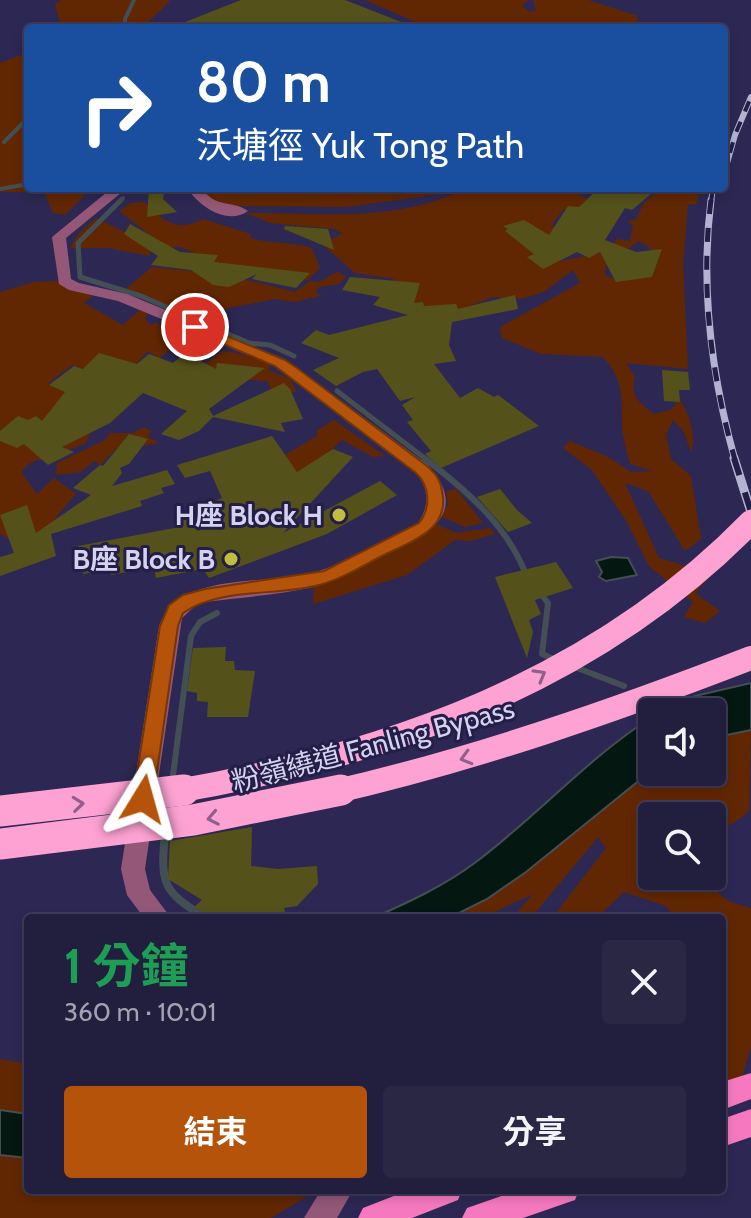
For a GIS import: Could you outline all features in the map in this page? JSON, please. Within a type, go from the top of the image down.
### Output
[{"type":"highway","name":"粉嶺繞道 Fanling Bypass","points":[[0,811],[197,789],[388,741],[449,720],[509,693],[648,611],[729,546],[751,522]]},
{"type":"highway","name":"粉嶺繞道 Fanling Bypass","points":[[0,844],[143,829],[302,801],[484,752],[618,708],[751,658]]},
{"type":"main road","points":[[726,1095],[751,1086]]},
{"type":"main road","points":[[726,1132],[751,1123]]},
{"type":"main road","points":[[373,1218],[437,1194]]},
{"type":"main road","points":[[477,1218],[552,1194]]},
{"type":"main road","points":[[526,1218],[566,1194]]},
{"type":"street","points":[[115,192],[59,237],[62,277],[68,284],[122,297],[280,363],[422,469],[431,478],[437,493],[434,516],[425,527],[330,575],[205,595],[189,600],[175,610],[169,626],[133,869],[139,895],[156,914]]},
{"type":"street","points":[[197,192],[214,208],[241,211]]},
{"type":"street","points":[[319,1218],[336,1194]]},
{"type":"shaded area","points":[[61,0],[170,1],[146,24],[60,24],[55,4]]},
{"type":"shaded area","points":[[365,0],[529,0],[522,5],[529,12],[536,10],[533,0],[588,0],[638,16],[636,24],[420,24]]},
{"type":"shaded area","points":[[24,54],[24,192],[0,192],[0,63]]},
{"type":"shaded area","points":[[44,192],[88,192],[65,215],[53,213]]},
{"type":"shaded area","points":[[191,192],[444,192],[346,207],[217,206]]},
{"type":"shaded area","points":[[456,192],[577,192],[605,207],[564,209],[553,222],[553,227],[566,232],[557,243],[528,257],[538,265],[607,252],[617,239],[630,241],[633,225],[627,222],[636,219],[645,203],[657,193],[700,192],[696,205],[688,204],[683,265],[688,369],[626,363],[635,377],[633,390],[640,403],[654,414],[671,410],[679,398],[686,411],[692,432],[691,452],[684,432],[673,420],[666,435],[671,459],[691,476],[701,539],[685,551],[648,491],[625,483],[659,558],[712,574],[695,593],[720,611],[705,623],[684,617],[693,602],[649,566],[627,522],[592,470],[563,448],[570,441],[610,458],[631,472],[653,471],[630,464],[623,432],[620,390],[610,366],[603,357],[541,354],[502,338],[500,327],[580,283],[573,270],[544,292],[521,299],[493,297],[451,313],[401,305],[394,279],[355,273],[323,245],[342,233],[335,229],[270,223],[245,213],[358,214],[413,207]],"holes":[[[639,241],[650,248],[660,261],[652,259],[625,281],[605,276],[606,265]]]},
{"type":"shaded area","points":[[144,202],[164,219],[178,225],[203,219],[251,234],[250,238],[312,248],[320,268],[308,280],[265,269],[216,272],[295,292],[310,281],[319,282],[337,272],[346,276],[339,284],[319,287],[315,293],[323,295],[294,302],[275,299],[228,308],[211,322],[126,289],[152,267],[201,272],[202,256],[180,247],[149,248],[150,256],[108,248],[70,248],[79,233],[96,218],[141,240],[151,236],[119,211],[131,203]]},
{"type":"shaded area","points":[[57,281],[94,295],[84,303],[123,325],[140,310],[148,312],[145,319],[151,325],[157,322],[168,333],[173,347],[151,365],[157,357],[148,351],[121,380],[72,365],[47,384],[99,404],[72,426],[90,434],[85,444],[30,463],[21,472],[37,494],[54,478],[76,494],[56,517],[62,523],[20,545],[0,534],[0,292],[34,282]]},
{"type":"shaded area","points":[[222,351],[269,364],[269,370],[290,379],[296,391],[286,397],[275,396],[267,381],[236,379],[201,367]]},
{"type":"shaded area","points":[[334,420],[385,456],[373,457],[342,440],[300,479],[280,458],[317,436],[317,430]]},
{"type":"shaded area","points":[[144,427],[151,431],[148,437],[159,443],[119,446],[100,465],[94,461],[81,472],[56,475],[57,463],[105,440],[110,433],[133,433]]},
{"type":"shaded area","points":[[456,489],[483,523],[465,527],[440,516],[448,505],[446,491]]},
{"type":"shaded area","points":[[435,524],[457,533],[490,528],[495,534],[470,541],[455,540],[407,575],[313,604],[314,583]]},
{"type":"shaded area","points":[[611,557],[628,558],[637,575],[606,581],[599,577],[602,572],[596,561]]},
{"type":"shaded area","points":[[751,683],[751,730],[726,735],[726,698],[691,698]]},
{"type":"shaded area","points":[[638,727],[638,781],[526,872],[487,899],[457,914],[382,914],[464,871],[606,750]]},
{"type":"shaded area","points":[[751,730],[749,811],[732,824],[726,826],[726,802],[638,802],[638,890],[715,890],[730,902],[751,908],[751,1047],[741,1081],[726,1093],[726,914],[672,914],[666,906],[624,892],[601,914],[555,914],[606,848],[598,837],[534,914],[516,914],[533,894],[490,914],[456,914],[508,885],[638,781],[638,786],[726,786],[726,735]]},
{"type":"shaded area","points":[[0,1059],[24,1063],[24,1113],[0,1110]]},
{"type":"shaded area","points":[[0,1110],[24,1113],[24,1158],[0,1155]]},
{"type":"shaded area","points":[[0,1155],[24,1158],[24,1194],[311,1194],[271,1218],[0,1218]]},
{"type":"building","points":[[241,0],[345,0],[406,24],[180,24]]},
{"type":"building","points":[[149,192],[164,192],[163,199],[177,212],[147,217]]},
{"type":"building","points":[[595,192],[653,192],[632,210],[625,208],[605,240],[636,252],[662,249],[652,277],[616,282],[600,252],[589,258],[577,252],[543,269],[527,257],[534,254],[503,226],[524,220],[549,235],[568,206],[579,207]]},
{"type":"building","points":[[130,224],[180,252],[218,255],[214,262],[310,273],[296,288],[252,279],[257,274],[229,287],[213,285],[191,270],[151,265],[158,256],[124,234]]},
{"type":"building","points":[[285,226],[328,229],[334,250],[284,229]]},
{"type":"building","points":[[350,277],[420,283],[414,303],[423,302],[424,306],[456,304],[458,309],[515,295],[518,309],[452,322],[449,345],[456,361],[434,364],[460,398],[478,388],[494,397],[498,395],[539,426],[441,468],[425,454],[431,451],[407,422],[413,420],[402,405],[415,397],[400,401],[377,369],[363,372],[336,386],[313,370],[339,358],[301,343],[316,330],[329,335],[408,315],[373,305],[380,297],[342,290]]},
{"type":"building","points":[[99,353],[137,364],[149,354],[173,363],[185,353],[216,369],[217,363],[265,368],[209,409],[213,416],[284,383],[290,389],[303,419],[281,423],[285,432],[213,417],[199,431],[179,440],[161,434],[187,411],[143,393],[110,423],[62,447],[74,452],[48,465],[24,444],[17,448],[0,441],[0,431],[18,416],[28,420],[36,416],[42,421],[65,392],[49,385],[74,366],[83,369]]},
{"type":"building","points":[[662,370],[688,372],[690,390],[679,390],[680,402],[664,401]]},
{"type":"building","points":[[129,434],[148,439],[129,464],[120,468],[122,473],[112,486],[167,470],[175,484],[161,488],[164,493],[140,501],[142,506],[51,534],[56,556],[0,576],[0,557],[14,553],[0,515],[27,505],[36,533],[91,495],[73,488],[100,465],[103,466]]},
{"type":"building","points":[[272,436],[297,472],[333,449],[353,457],[283,533],[380,481],[397,495],[327,534],[209,578],[203,569],[156,578],[154,567],[111,575],[110,569],[83,574],[78,546],[180,527],[176,520],[222,498],[210,471],[185,478],[177,465]]},
{"type":"building","points":[[500,489],[532,523],[508,532],[477,497]]},
{"type":"building","points":[[556,562],[573,588],[535,600],[541,614],[529,620],[533,632],[527,658],[495,577]]},
{"type":"building","points":[[226,647],[225,661],[234,661],[235,670],[255,671],[248,717],[207,717],[208,702],[197,701],[197,693],[187,691],[193,648]]},
{"type":"building","points":[[252,827],[251,866],[278,869],[317,866],[318,884],[297,906],[284,908],[286,914],[205,914],[194,907],[202,900],[168,879],[170,841]]},
{"type":"waterway","points":[[125,24],[134,0]]},
{"type":"waterway","points":[[4,142],[24,122]]},
{"type":"waterway","points":[[0,189],[24,185]]},
{"type":"waterway","points":[[123,198],[78,243],[80,277],[141,296],[249,343],[270,345],[294,356]]},
{"type":"waterway","points":[[337,391],[427,460]]},
{"type":"waterway","points":[[424,458],[484,510],[508,540],[526,575]]},
{"type":"waterway","points":[[540,593],[548,603],[542,654],[558,661]]},
{"type":"waterway","points":[[172,783],[191,636],[200,622],[217,613]]},
{"type":"waterway","points":[[572,666],[624,686]]},
{"type":"waterway","points":[[165,834],[164,876],[173,893],[200,914]]},
{"type":"railway","points":[[728,160],[751,97]]},
{"type":"railway","points":[[711,202],[712,192]]},
{"type":"railway","points":[[711,200],[707,266],[710,331],[735,460]]},
{"type":"railway","points":[[734,458],[751,512]]},
{"type":"place","name":"H座 Block H","points":[[339,515]]},
{"type":"place","name":"B座 Block B","points":[[231,559]]},
{"type":"route","points":[[143,799],[169,626],[175,610],[189,600],[205,595],[330,575],[425,527],[434,516],[437,502],[431,478],[422,469],[280,363],[195,327]]}]
